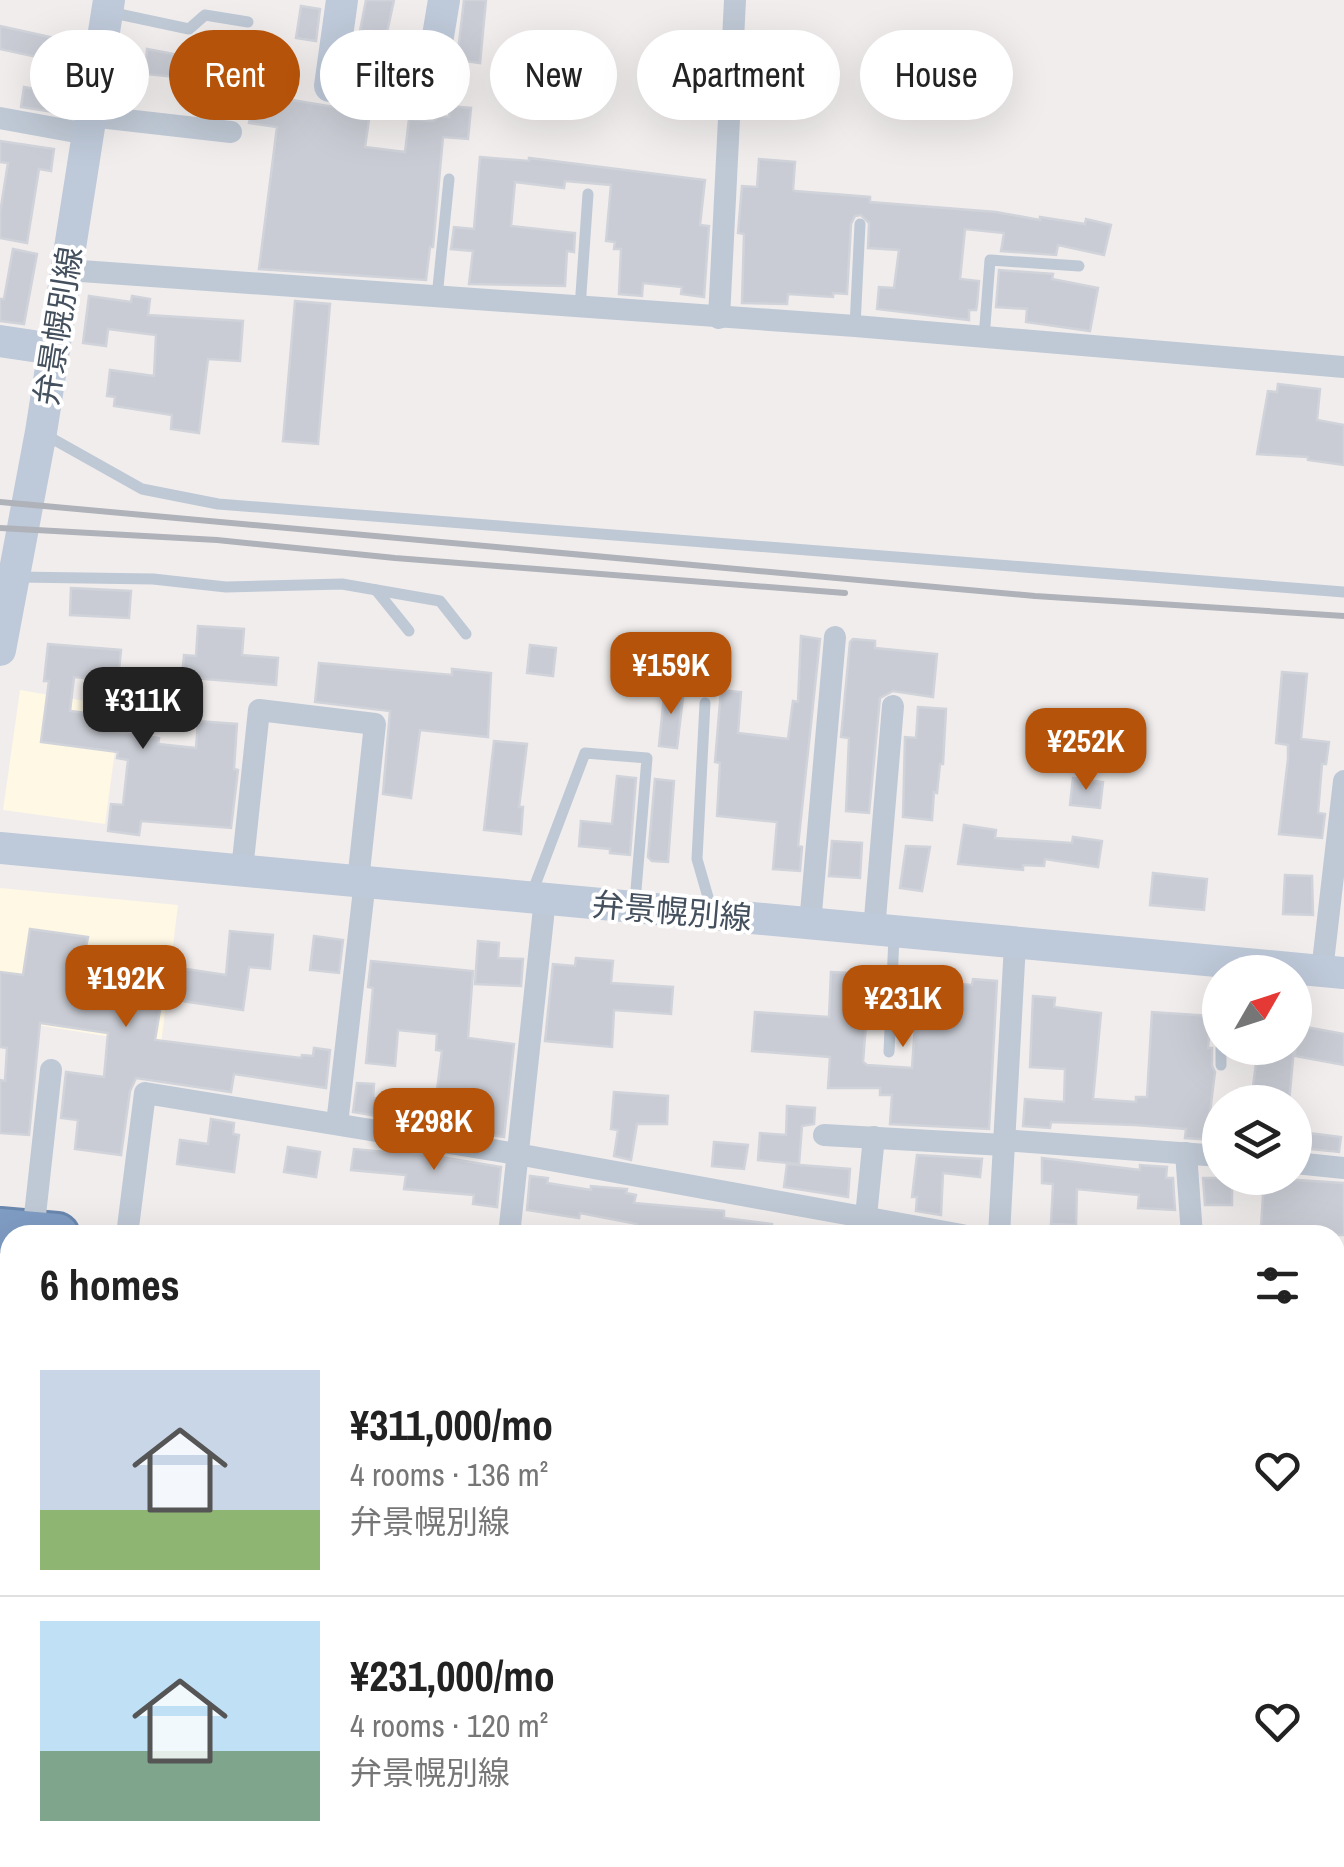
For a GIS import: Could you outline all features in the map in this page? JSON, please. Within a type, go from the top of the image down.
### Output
[{"type":"main road","points":[[342,0],[330,86],[428,102],[444,0]]},
{"type":"main road","name":"弁景幌別線","points":[[0,650],[7,577],[40,432],[108,6]]},
{"type":"main road","points":[[0,341],[53,349]]},
{"type":"main road","name":"弁景幌別線","points":[[0,848],[634,906],[1202,965]]},
{"type":"street","points":[[719,318],[736,0]]},
{"type":"street","points":[[0,118],[230,132]]},
{"type":"street","points":[[67,270],[855,326],[1344,367]]},
{"type":"street","points":[[810,924],[836,637]]},
{"type":"street","points":[[884,931],[892,706]]},
{"type":"street","points":[[242,870],[258,710],[375,724],[336,1124]]},
{"type":"street","points":[[1333,972],[1344,781]]},
{"type":"street","points":[[510,1225],[538,898]]},
{"type":"street","points":[[999,1225],[1015,944]]},
{"type":"street","points":[[31,1225],[51,1070]]},
{"type":"street","points":[[128,1225],[144,1093],[517,1154],[911,1225]]},
{"type":"street","points":[[824,1135],[1202,1155]]},
{"type":"street","points":[[866,1216],[874,1137]]},
{"type":"street","points":[[1186,1154],[1191,1225]]},
{"type":"street","points":[[1312,1165],[1344,1168]]},
{"type":"lane","points":[[108,6],[188,29],[205,16],[248,22]]},
{"type":"lane","points":[[437,298],[449,179]]},
{"type":"lane","points":[[580,308],[588,194]]},
{"type":"lane","points":[[855,326],[860,224]]},
{"type":"lane","points":[[984,338],[990,260],[1080,266]]},
{"type":"lane","points":[[40,432],[142,489],[218,504],[1344,592]]},
{"type":"lane","points":[[7,577],[153,579],[226,588],[342,584],[440,601],[466,634]]},
{"type":"lane","points":[[376,590],[409,631]]},
{"type":"lane","points":[[705,702],[696,859],[713,914]]},
{"type":"lane","points":[[538,898],[584,753],[647,758],[634,906]]},
{"type":"lane","points":[[884,931],[888,1052]]},
{"type":"shaded area","points":[[20,690],[121,707],[105,824],[3,810]]},
{"type":"shaded area","points":[[0,888],[178,905],[161,1045],[0,1019]]},
{"type":"building","points":[[366,0],[394,0],[388,30],[360,30]]},
{"type":"building","points":[[464,0],[486,0],[480,63],[470,62],[470,30],[460,30]]},
{"type":"building","points":[[301,6],[320,9],[316,41],[300,39],[297,30]]},
{"type":"building","points":[[0,26],[30,33],[30,55],[0,49]]},
{"type":"building","points":[[149,49],[169,53],[169,76],[149,74]]},
{"type":"building","points":[[24,87],[30,88],[30,108],[21,107]]},
{"type":"building","points":[[300,101],[320,105],[320,120],[369,120],[365,147],[405,152],[409,120],[470,120],[468,139],[443,137],[433,247],[426,280],[259,269],[277,127],[249,123],[300,120]]},
{"type":"building","points":[[0,141],[54,149],[51,171],[39,169],[27,243],[0,238],[8,163],[0,162]]},
{"type":"building","points":[[480,157],[529,158],[705,180],[700,225],[709,226],[704,297],[681,294],[682,287],[643,283],[642,296],[619,294],[621,249],[614,249],[615,242],[606,241],[611,185],[565,181],[564,188],[515,182],[511,226],[575,233],[574,252],[567,251],[565,286],[469,284],[473,251],[451,249],[454,227],[474,229]]},
{"type":"building","points":[[759,159],[795,162],[795,191],[1040,220],[1085,224],[1086,219],[1111,225],[1104,255],[1058,245],[1056,255],[1001,251],[1004,233],[965,229],[960,279],[979,281],[976,310],[969,310],[969,320],[877,309],[879,287],[894,288],[899,250],[868,248],[869,223],[861,215],[855,216],[851,224],[847,294],[788,294],[787,304],[742,303],[744,234],[738,233],[742,186],[757,187]]},
{"type":"building","points":[[13,249],[37,254],[24,324],[0,321],[0,299],[4,299]]},
{"type":"building","points":[[999,270],[1053,274],[1052,279],[1098,288],[1090,331],[1026,322],[1027,309],[996,307]]},
{"type":"building","points":[[89,296],[131,302],[132,296],[150,299],[148,315],[243,321],[240,361],[208,359],[199,433],[171,429],[172,415],[114,406],[115,397],[107,396],[110,370],[154,376],[156,335],[108,329],[106,346],[83,343]]},
{"type":"building","points":[[295,301],[330,304],[318,444],[283,441]]},
{"type":"building","points":[[1278,384],[1320,389],[1317,420],[1344,425],[1344,465],[1308,457],[1257,454],[1268,391],[1277,392]]},
{"type":"building","points":[[71,588],[131,591],[129,618],[70,615]]},
{"type":"building","points":[[198,626],[244,629],[242,655],[278,658],[276,685],[182,677],[184,655],[196,656]]},
{"type":"building","points":[[801,636],[820,639],[798,846],[802,847],[800,871],[773,869],[777,822],[717,816],[720,763],[715,762],[721,690],[741,692],[738,733],[788,739],[793,701],[798,702]]},
{"type":"building","points":[[853,639],[875,641],[875,648],[937,654],[933,697],[893,691],[880,698],[869,813],[846,811],[849,738],[841,737]]},
{"type":"building","points":[[48,644],[121,650],[118,681],[74,677],[70,711],[111,716],[110,731],[159,738],[158,744],[196,748],[198,721],[237,724],[234,769],[238,770],[231,828],[141,821],[139,835],[108,831],[111,804],[123,805],[128,760],[117,758],[118,752],[41,742],[49,681],[44,681]]},
{"type":"building","points":[[530,645],[556,648],[553,676],[527,673]]},
{"type":"building","points":[[319,663],[452,675],[452,669],[491,673],[488,737],[420,730],[411,798],[383,794],[390,711],[315,702]]},
{"type":"building","points":[[1282,672],[1307,674],[1301,739],[1329,742],[1326,764],[1322,764],[1318,813],[1325,814],[1322,838],[1279,834],[1288,759],[1288,745],[1276,743]]},
{"type":"building","points":[[665,686],[684,688],[677,748],[659,746]]},
{"type":"building","points":[[918,707],[946,709],[943,764],[937,793],[934,792],[932,820],[903,817],[905,737],[916,738]]},
{"type":"building","points":[[494,741],[527,744],[519,807],[523,807],[521,834],[484,830]]},
{"type":"building","points":[[617,776],[636,778],[630,855],[579,846],[581,821],[612,824]]},
{"type":"building","points":[[1073,778],[1103,782],[1100,808],[1070,805]]},
{"type":"building","points":[[655,779],[674,781],[668,862],[648,857]]},
{"type":"building","points":[[964,825],[996,830],[995,838],[1072,843],[1073,837],[1102,841],[1098,867],[1045,859],[1044,866],[1023,865],[1023,870],[958,864]]},
{"type":"building","points":[[832,841],[862,843],[860,878],[829,876]]},
{"type":"building","points":[[906,846],[930,847],[922,891],[900,888]]},
{"type":"building","points":[[1153,873],[1207,879],[1204,910],[1150,905]]},
{"type":"building","points":[[1285,875],[1312,876],[1313,915],[1283,914]]},
{"type":"building","points":[[30,929],[88,937],[86,947],[167,959],[166,966],[226,975],[230,931],[273,935],[270,969],[249,967],[243,1010],[162,998],[155,1040],[301,1058],[313,1056],[314,1048],[330,1050],[326,1088],[234,1074],[231,1092],[136,1078],[130,1091],[121,1155],[75,1149],[78,1120],[61,1118],[66,1072],[104,1077],[108,1033],[40,1023],[29,1135],[0,1133],[0,1080],[5,1081],[7,1048],[0,1047],[0,972],[23,975]]},
{"type":"building","points":[[314,936],[343,940],[339,973],[310,970]]},
{"type":"building","points":[[478,941],[499,943],[498,958],[523,959],[521,986],[475,984]]},
{"type":"building","points":[[576,958],[613,961],[611,983],[673,987],[671,1014],[614,1010],[612,1047],[545,1041],[553,964],[575,966]]},
{"type":"building","points":[[371,961],[473,971],[468,1038],[514,1044],[504,1137],[353,1112],[357,1083],[374,1084],[373,1098],[435,1106],[442,1051],[436,1050],[437,1034],[398,1030],[395,1066],[366,1063],[373,988],[368,987]]},
{"type":"building","points":[[831,972],[870,974],[863,1062],[912,1068],[918,981],[972,985],[973,979],[997,981],[989,1129],[890,1124],[892,1095],[880,1095],[880,1088],[828,1088],[830,1057],[752,1051],[755,1012],[829,1017]]},
{"type":"building","points":[[1033,996],[1055,998],[1054,1007],[1101,1013],[1093,1099],[1136,1102],[1136,1097],[1147,1097],[1152,1012],[1202,1015],[1202,1065],[1212,1065],[1215,1072],[1213,1085],[1202,1085],[1202,1139],[1185,1138],[1186,1129],[1135,1125],[1051,1122],[1050,1128],[1023,1126],[1025,1099],[1064,1102],[1065,1069],[1030,1067]]},
{"type":"building","points":[[1312,1028],[1344,1034],[1344,1065],[1312,1059]]},
{"type":"building","points":[[1256,1065],[1292,1065],[1291,1085],[1253,1085]]},
{"type":"building","points":[[614,1092],[668,1096],[667,1124],[637,1124],[631,1160],[614,1156],[618,1130],[611,1129]]},
{"type":"building","points":[[787,1106],[815,1108],[814,1124],[802,1126],[799,1164],[758,1160],[760,1133],[786,1135]]},
{"type":"building","points":[[211,1119],[234,1123],[233,1134],[239,1135],[234,1172],[177,1164],[180,1140],[208,1144]]},
{"type":"building","points":[[1312,1133],[1341,1137],[1339,1152],[1312,1149]]},
{"type":"building","points":[[714,1142],[748,1145],[744,1169],[712,1166]]},
{"type":"building","points":[[288,1147],[320,1152],[316,1177],[284,1172]]},
{"type":"building","points":[[386,1148],[501,1167],[497,1207],[473,1204],[474,1195],[404,1189],[406,1175],[351,1170],[354,1149],[385,1152]]},
{"type":"building","points":[[917,1155],[982,1159],[980,1177],[943,1173],[941,1215],[916,1211],[917,1197],[912,1197]]},
{"type":"building","points":[[1042,1158],[1140,1170],[1140,1165],[1167,1167],[1166,1178],[1173,1178],[1175,1210],[1138,1208],[1139,1195],[1077,1189],[1076,1225],[1051,1224],[1053,1184],[1042,1183]]},
{"type":"building","points":[[787,1164],[850,1169],[848,1197],[784,1187]]},
{"type":"building","points":[[530,1176],[548,1178],[547,1183],[591,1190],[591,1186],[627,1189],[626,1193],[636,1195],[634,1203],[724,1211],[724,1218],[772,1224],[637,1225],[580,1213],[579,1218],[527,1210]]},
{"type":"building","points":[[1312,1181],[1344,1183],[1344,1225],[1261,1225],[1263,1195],[1312,1195]]},
{"type":"building","points":[[1204,1195],[1232,1195],[1232,1205],[1205,1205]]},
{"type":"railway","points":[[0,502],[1035,596],[1344,616]]},
{"type":"railway","points":[[0,528],[217,540],[845,593]]}]
